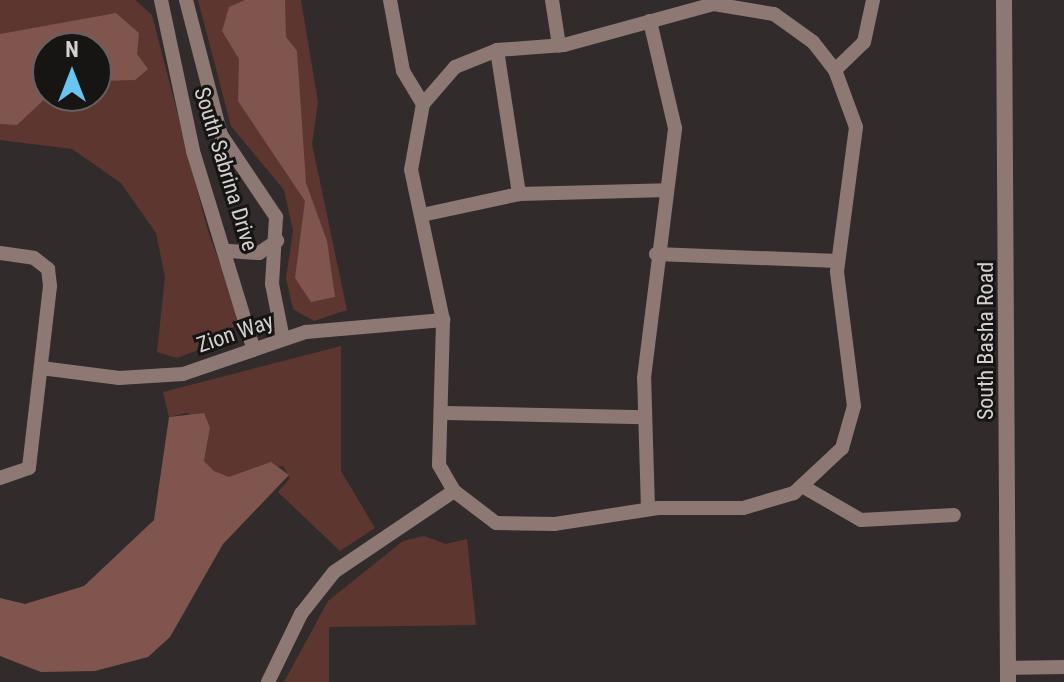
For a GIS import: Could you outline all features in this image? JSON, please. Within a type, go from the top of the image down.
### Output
[{"type":"street","name":"South Sabrina Drive","points":[[161,0],[193,151],[229,251],[254,350]]},
{"type":"street","name":"South Sabrina Drive","points":[[186,0],[221,135],[276,217],[277,241],[272,284],[283,339]]},
{"type":"street","points":[[390,0],[403,71],[423,104]]},
{"type":"street","points":[[552,0],[559,45]]},
{"type":"street","points":[[835,70],[864,42],[873,0]]},
{"type":"street","name":"South Basha Road","points":[[1004,0],[1008,675]]},
{"type":"street","points":[[714,2],[774,14],[813,42],[835,70],[856,127],[838,261],[854,406],[842,448],[802,486],[743,508],[648,509],[555,524],[496,523],[454,491],[439,465],[445,413],[443,320],[411,170],[423,104],[455,67],[497,50],[559,45],[714,2]]},
{"type":"street","points":[[648,509],[644,417],[656,254],[675,128],[650,21]]},
{"type":"street","points":[[497,50],[519,194]]},
{"type":"street","points":[[422,215],[519,194],[667,190]]},
{"type":"street","points":[[229,251],[259,253],[277,241]]},
{"type":"street","points":[[0,253],[34,258],[48,269],[41,368],[29,468],[0,478]]},
{"type":"street","points":[[656,254],[838,261]]},
{"type":"street","name":"Zion Way","points":[[41,368],[119,378],[183,374],[283,339],[443,320]]},
{"type":"street","points":[[445,413],[644,417]]},
{"type":"street","points":[[802,486],[861,520],[954,515]]},
{"type":"street","points":[[268,682],[301,614],[334,572],[454,491]]},
{"type":"street","points":[[1008,675],[1064,667]]},
{"type":"shaded area","points":[[0,0],[135,0],[152,15],[207,228],[240,320],[219,342],[177,358],[157,352],[165,277],[156,233],[121,183],[72,149],[0,140]]},
{"type":"shaded area","points":[[198,0],[301,0],[318,102],[312,144],[347,310],[314,321],[293,309],[286,278],[293,231],[284,190],[231,126]]},
{"type":"shaded area","points":[[245,0],[285,0],[286,37],[297,51],[306,183],[327,241],[335,297],[311,302],[295,278],[305,201],[238,101],[239,59],[222,31],[229,7]]},
{"type":"shaded area","points":[[116,13],[139,33],[137,54],[148,69],[135,80],[112,81],[112,32],[32,32],[32,111],[17,125],[0,124],[0,34]]},
{"type":"shaded area","points":[[341,346],[341,471],[375,528],[340,551],[278,492],[290,478],[283,466],[229,477],[214,472],[204,461],[210,428],[187,413],[169,417],[163,392]]},
{"type":"shaded area","points":[[204,413],[210,428],[204,461],[214,471],[229,477],[271,462],[289,475],[223,544],[170,637],[148,657],[95,671],[41,672],[0,656],[0,598],[25,604],[84,586],[154,520],[169,417]]},
{"type":"shaded area","points":[[424,536],[446,544],[467,539],[476,625],[329,627],[329,682],[284,682],[328,601],[403,541]]}]
